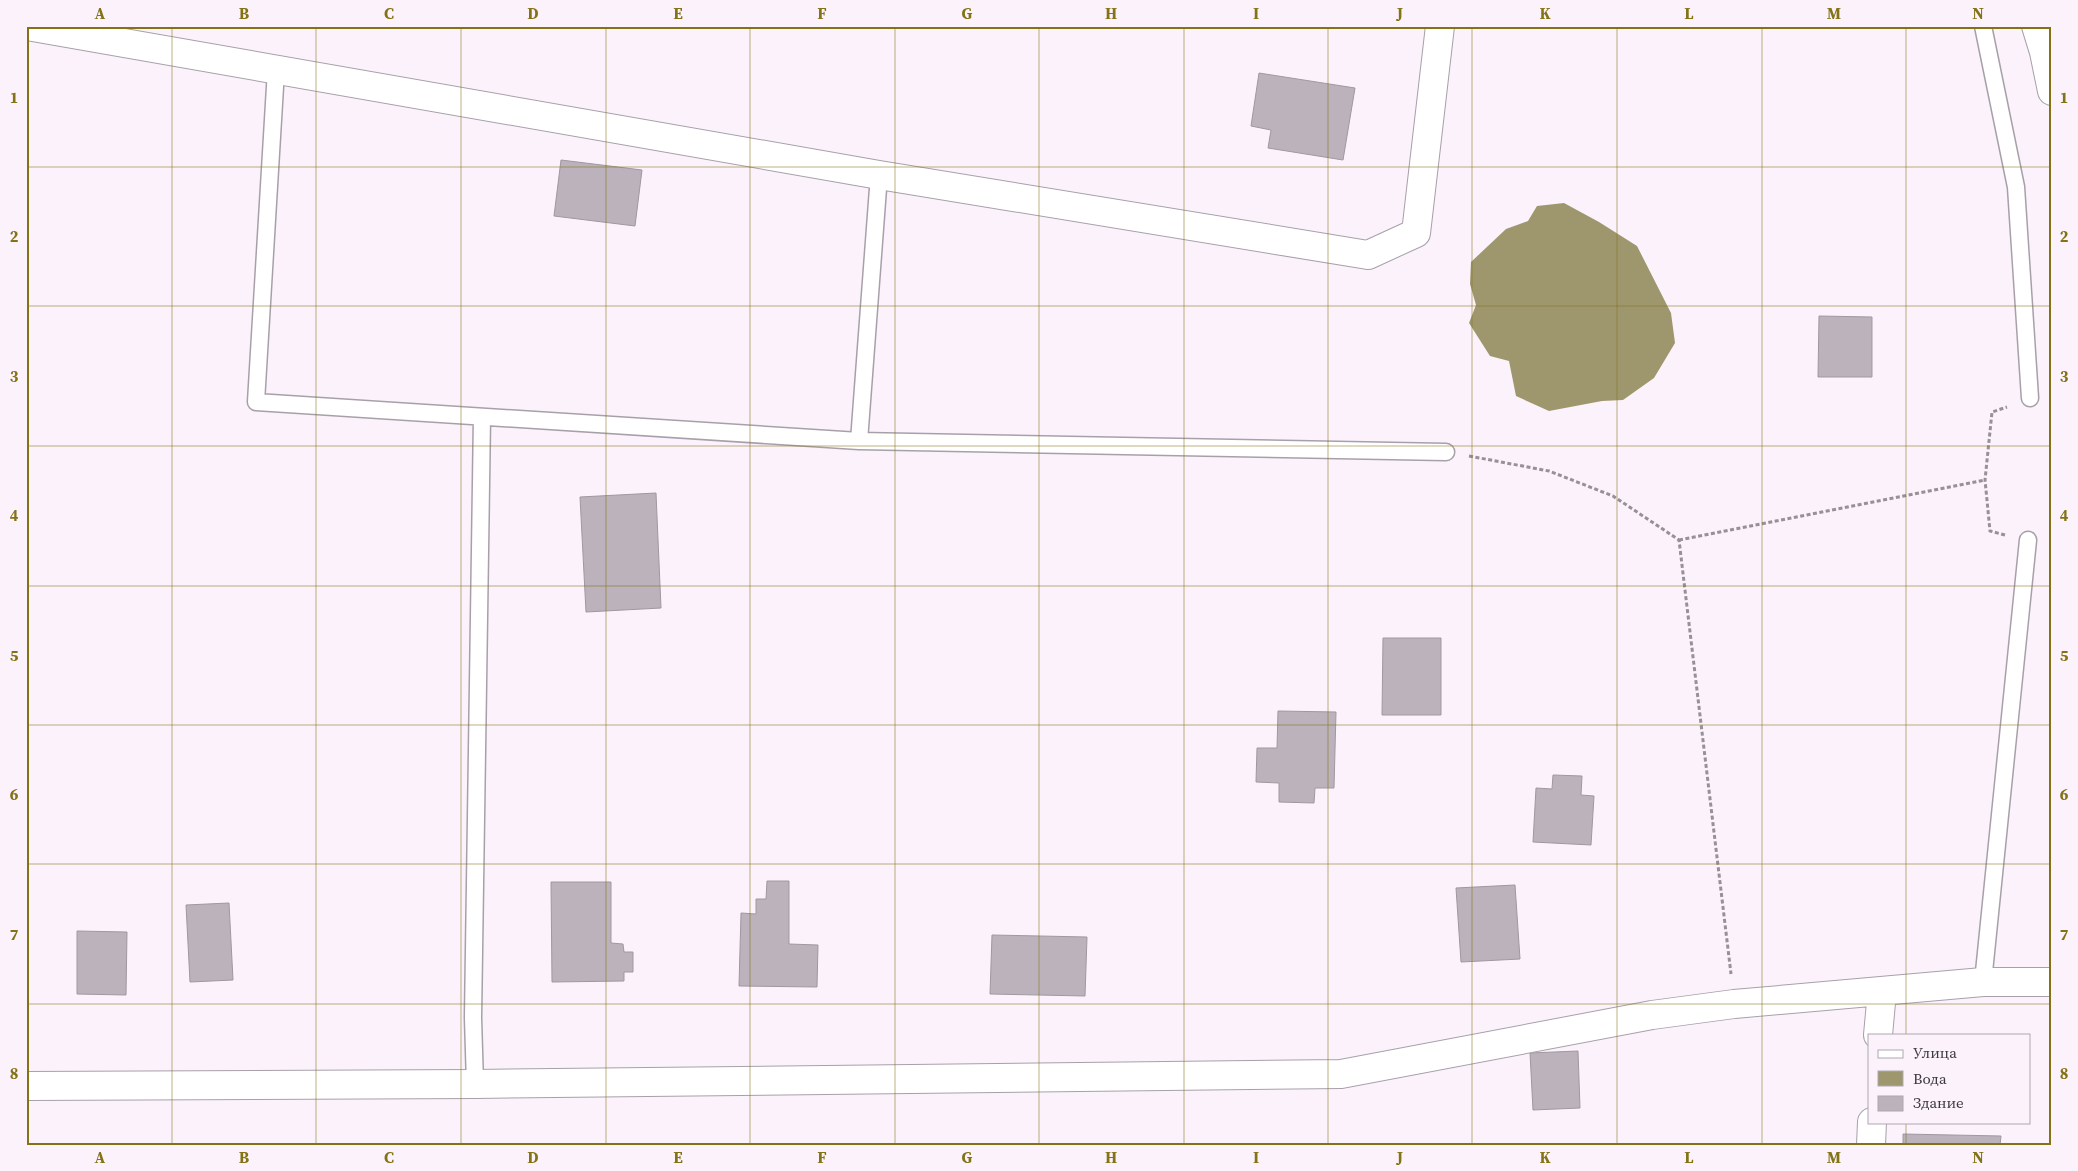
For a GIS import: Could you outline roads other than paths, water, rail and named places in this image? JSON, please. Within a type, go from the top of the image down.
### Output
[{"type":"street","points":[[27,26],[879,175],[1368,255],[1416,233],[1440,26]]},
{"type":"street","points":[[2036,26],[2044,52],[2052,91]]},
{"type":"street","points":[[26,1086],[474,1084],[1341,1074],[1652,1015],[1734,1004],[1983,982],[2052,982]]},
{"type":"street","points":[[1878,1034],[1882,992]]},
{"type":"street","points":[[1871,1145],[1872,1124]]},
{"type":"lane","points":[[1984,26],[2016,187],[2030,398]]},
{"type":"lane","points":[[276,70],[256,402],[859,441],[1446,452]]},
{"type":"lane","points":[[859,441],[879,175]]},
{"type":"lane","points":[[474,1084],[473,1018],[482,417]]},
{"type":"lane","points":[[1983,982],[2028,540]]},
{"type":"water","points":[[1564,203],[1637,246],[1671,313],[1675,343],[1654,378],[1623,400],[1602,401],[1549,411],[1516,396],[1509,361],[1490,356],[1469,323],[1476,305],[1470,284],[1471,262],[1506,229],[1528,221],[1537,206]]}]
